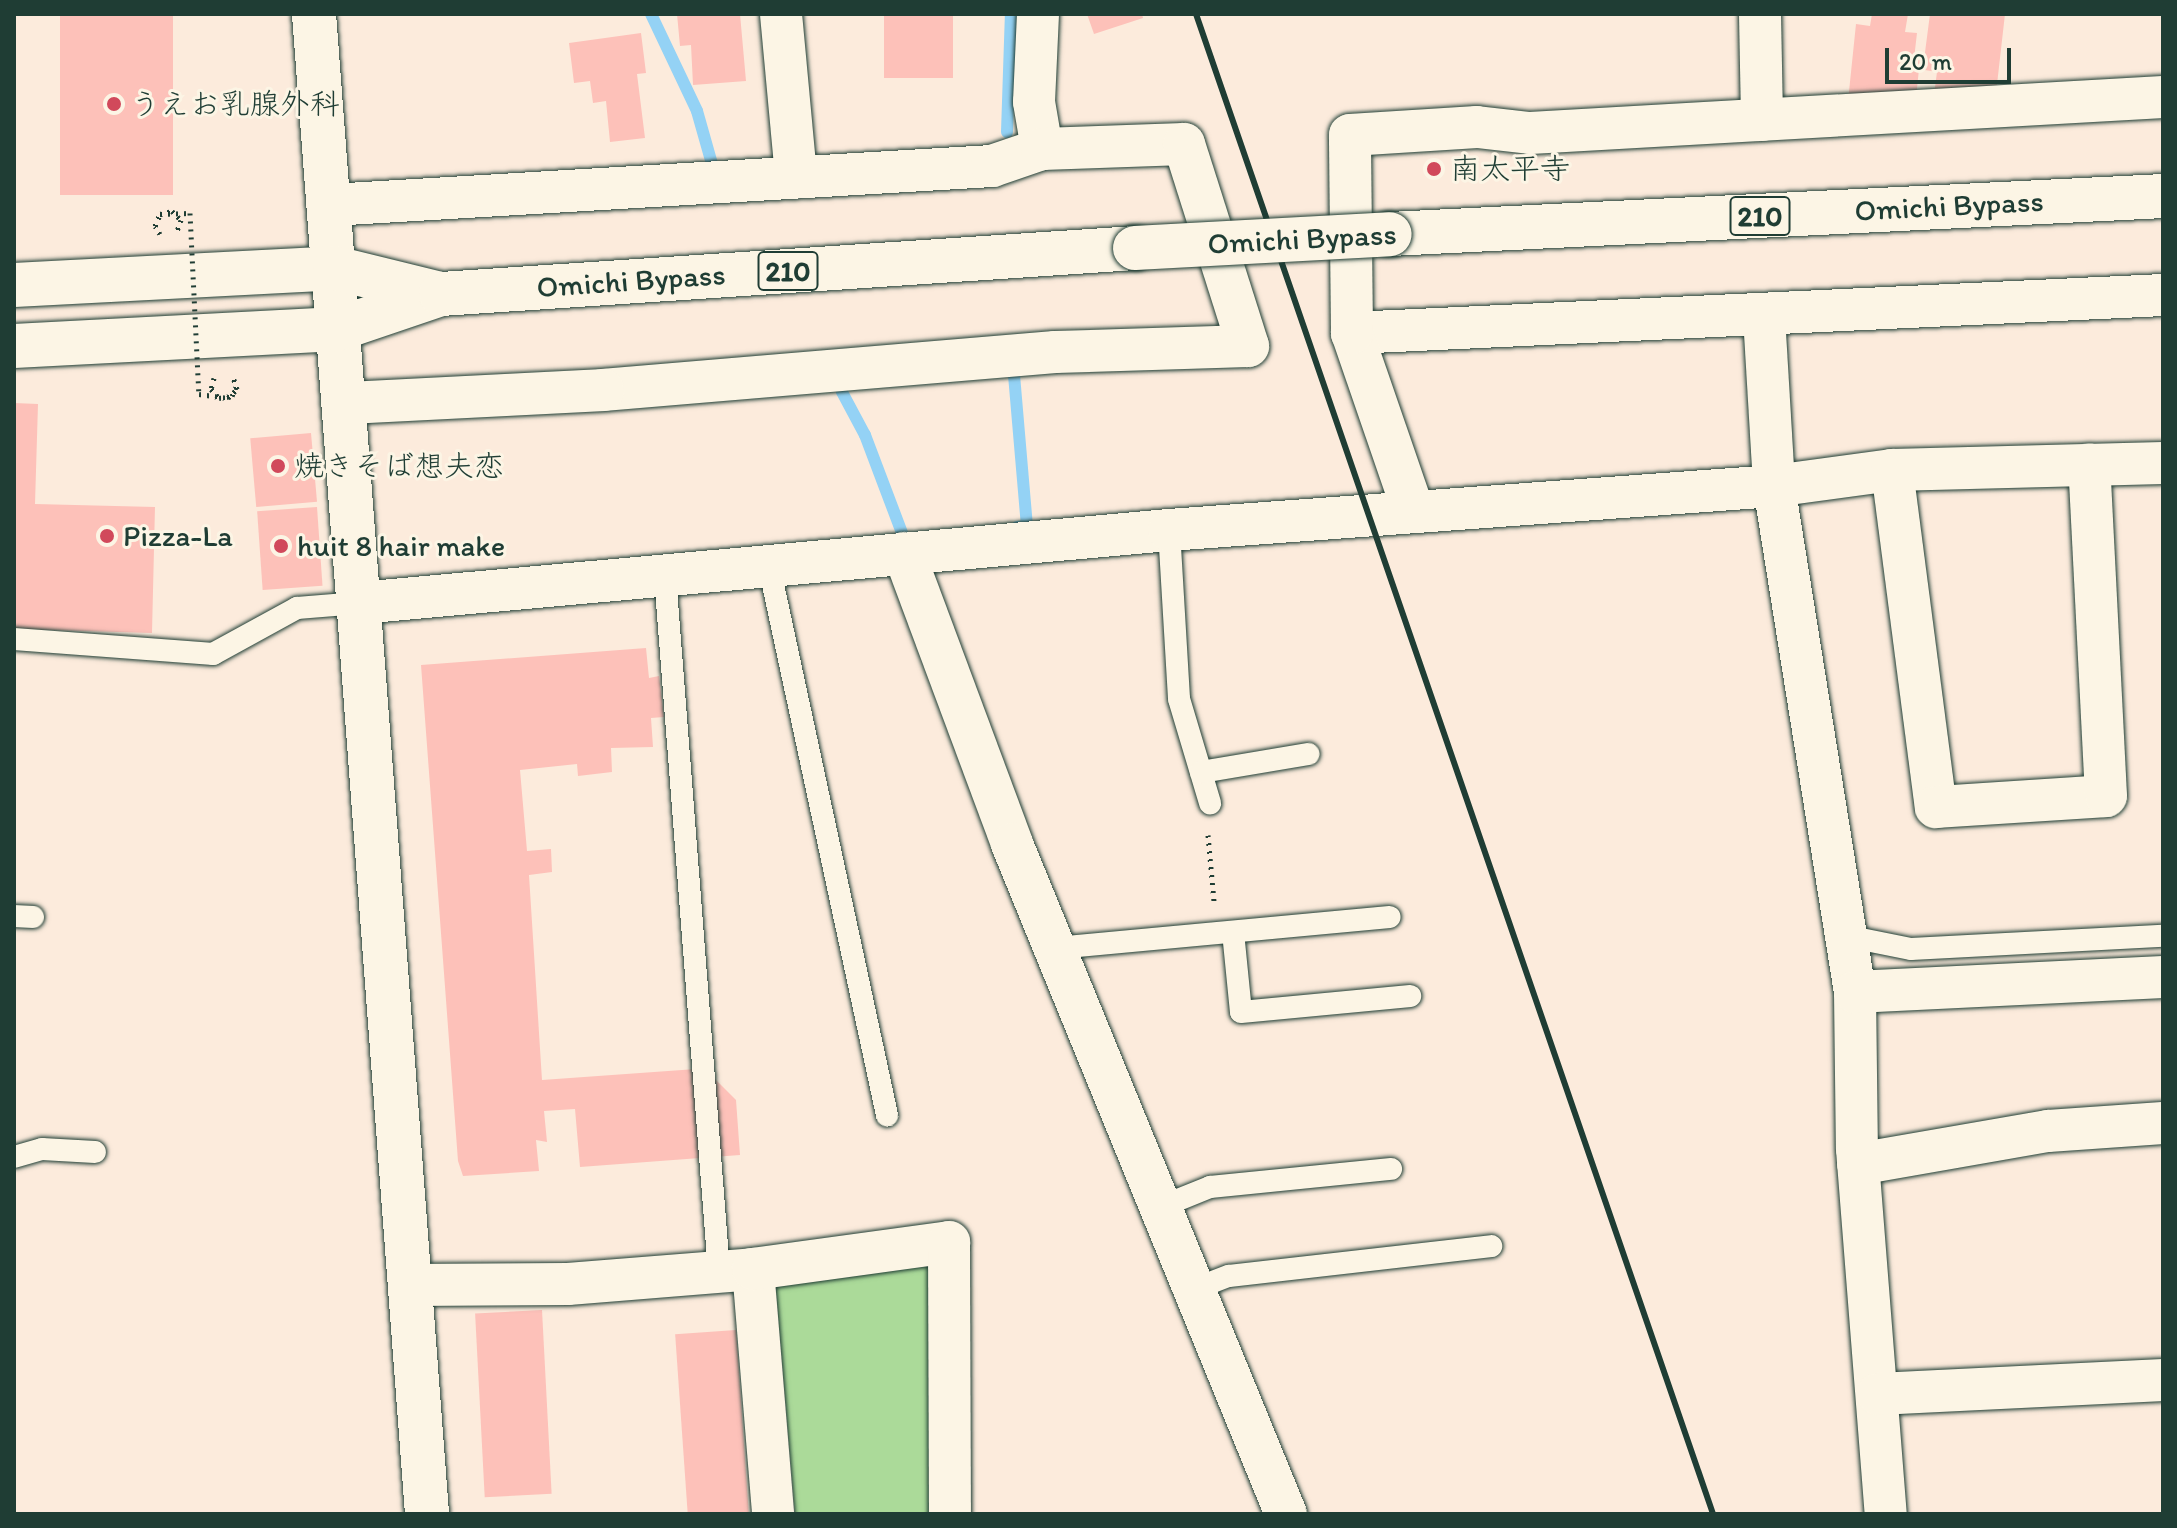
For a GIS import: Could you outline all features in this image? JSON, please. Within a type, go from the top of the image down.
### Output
[{"type":"main road","points":[[314,14],[427,1514]]},
{"type":"main road","name":"Omichi Bypass","points":[[14,346],[338,329],[441,294],[1135,248],[2163,196]]},
{"type":"main road","name":"Omichi Bypass","points":[[14,285],[335,268],[441,294]]},
{"type":"street","points":[[781,14],[796,177]]},
{"type":"street","points":[[1038,14],[1034,102],[1042,149]]},
{"type":"street","points":[[1760,14],[1762,120]]},
{"type":"street","points":[[1413,510],[1352,333],[1350,135],[1477,127],[1530,133],[2163,97]]},
{"type":"street","points":[[330,205],[992,166],[1042,149],[1184,144],[1248,346],[1055,352],[634,388],[344,403]]},
{"type":"street","points":[[1352,333],[2163,295]]},
{"type":"street","points":[[1764,316],[1774,486],[1855,992],[1858,1164],[1886,1514]]},
{"type":"street","points":[[359,603],[1169,530],[1774,486],[1892,470],[2163,463]]},
{"type":"street","points":[[1892,470],[1936,807],[2106,796],[2089,464]]},
{"type":"street","points":[[904,553],[1056,948],[1197,1288],[1286,1514]]},
{"type":"street","points":[[1855,992],[2163,977]]},
{"type":"street","points":[[1858,1164],[2048,1131],[2163,1123]]},
{"type":"street","points":[[410,1285],[568,1284],[736,1270],[949,1242],[950,1514]]},
{"type":"street","points":[[736,1270],[773,1514]]},
{"type":"street","points":[[1878,1394],[2163,1380]]},
{"type":"lane","points":[[1169,530],[1179,699],[1210,803]]},
{"type":"lane","points":[[769,566],[887,1115]]},
{"type":"lane","points":[[665,576],[736,1270]]},
{"type":"lane","points":[[14,639],[213,654],[297,608],[359,603]]},
{"type":"lane","points":[[1201,772],[1308,754]]},
{"type":"lane","points":[[1056,948],[1390,917]]},
{"type":"lane","points":[[1225,933],[1241,1012],[1410,996]]},
{"type":"lane","points":[[1846,936],[1911,949],[2163,936]]},
{"type":"lane","points":[[14,1157],[42,1149],[95,1152]]},
{"type":"lane","points":[[1163,1206],[1210,1187],[1391,1169]]},
{"type":"lane","points":[[1197,1288],[1229,1276],[1491,1246]]},
{"type":"path","points":[[175,235],[159,233],[155,221],[164,211],[190,213],[199,394],[228,398],[237,385],[230,374],[218,374]]},
{"type":"path","points":[[176,213],[180,228]]},
{"type":"path","points":[[212,380],[216,396]]},
{"type":"path","points":[[1210,803],[1206,816],[1225,933]]},
{"type":"green space","points":[[931,1266],[930,1514],[795,1514],[775,1280]]},
{"type":"building","name":"うえお乳腺外科","points":[[60,14],[173,14],[173,195],[60,195]]},
{"type":"building","points":[[677,14],[740,14],[746,81],[693,85],[691,45],[680,46]]},
{"type":"building","points":[[884,14],[953,14],[953,78],[884,78]]},
{"type":"building","points":[[1087,14],[1142,14],[1143,18],[1094,34]]},
{"type":"building","points":[[1872,14],[1908,14],[1905,32],[1917,33],[1914,59],[1924,60],[1930,14],[2005,14],[1995,102],[1934,95],[1937,72],[1919,69],[1915,108],[1848,101],[1856,24],[1870,26]]},
{"type":"building","points":[[641,33],[646,73],[637,74],[645,138],[610,142],[606,101],[593,103],[590,81],[574,83],[569,43]]},
{"type":"building","points":[[14,403],[38,404],[35,504],[155,507],[152,633],[14,629]]},
{"type":"building","points":[[311,433],[317,502],[256,507],[250,438]]},
{"type":"building","points":[[317,507],[323,586],[263,590],[257,511]]},
{"type":"building","points":[[646,648],[649,678],[659,676],[664,717],[651,718],[653,747],[611,748],[612,772],[578,776],[577,764],[520,770],[527,851],[551,849],[552,872],[529,875],[542,1080],[710,1068],[711,1075],[736,1100],[740,1155],[580,1167],[575,1109],[544,1111],[547,1142],[536,1140],[539,1171],[463,1176],[458,1161],[421,665]]},
{"type":"building","points":[[542,1310],[552,1494],[485,1497],[475,1314]]},
{"type":"building","points":[[736,1330],[749,1514],[688,1514],[675,1334]]},
{"type":"waterway","points":[[651,14],[697,111],[712,164]]},
{"type":"waterway","points":[[1007,132],[1011,14]]},
{"type":"waterway","points":[[1014,375],[1027,526],[1017,527]]},
{"type":"waterway","points":[[842,392],[865,435],[904,538]]},
{"type":"railway","points":[[1196,14],[1713,1514]]},
{"type":"place","name":"うえお乳腺外科","points":[[114,104]]},
{"type":"place","name":"南太平寺","points":[[1434,169]]},
{"type":"place","name":"焼きそば想夫恋","points":[[278,466]]},
{"type":"place","name":"Pizza-La","points":[[107,536]]},
{"type":"place","name":"huit 8 hair make","points":[[281,546]]}]
